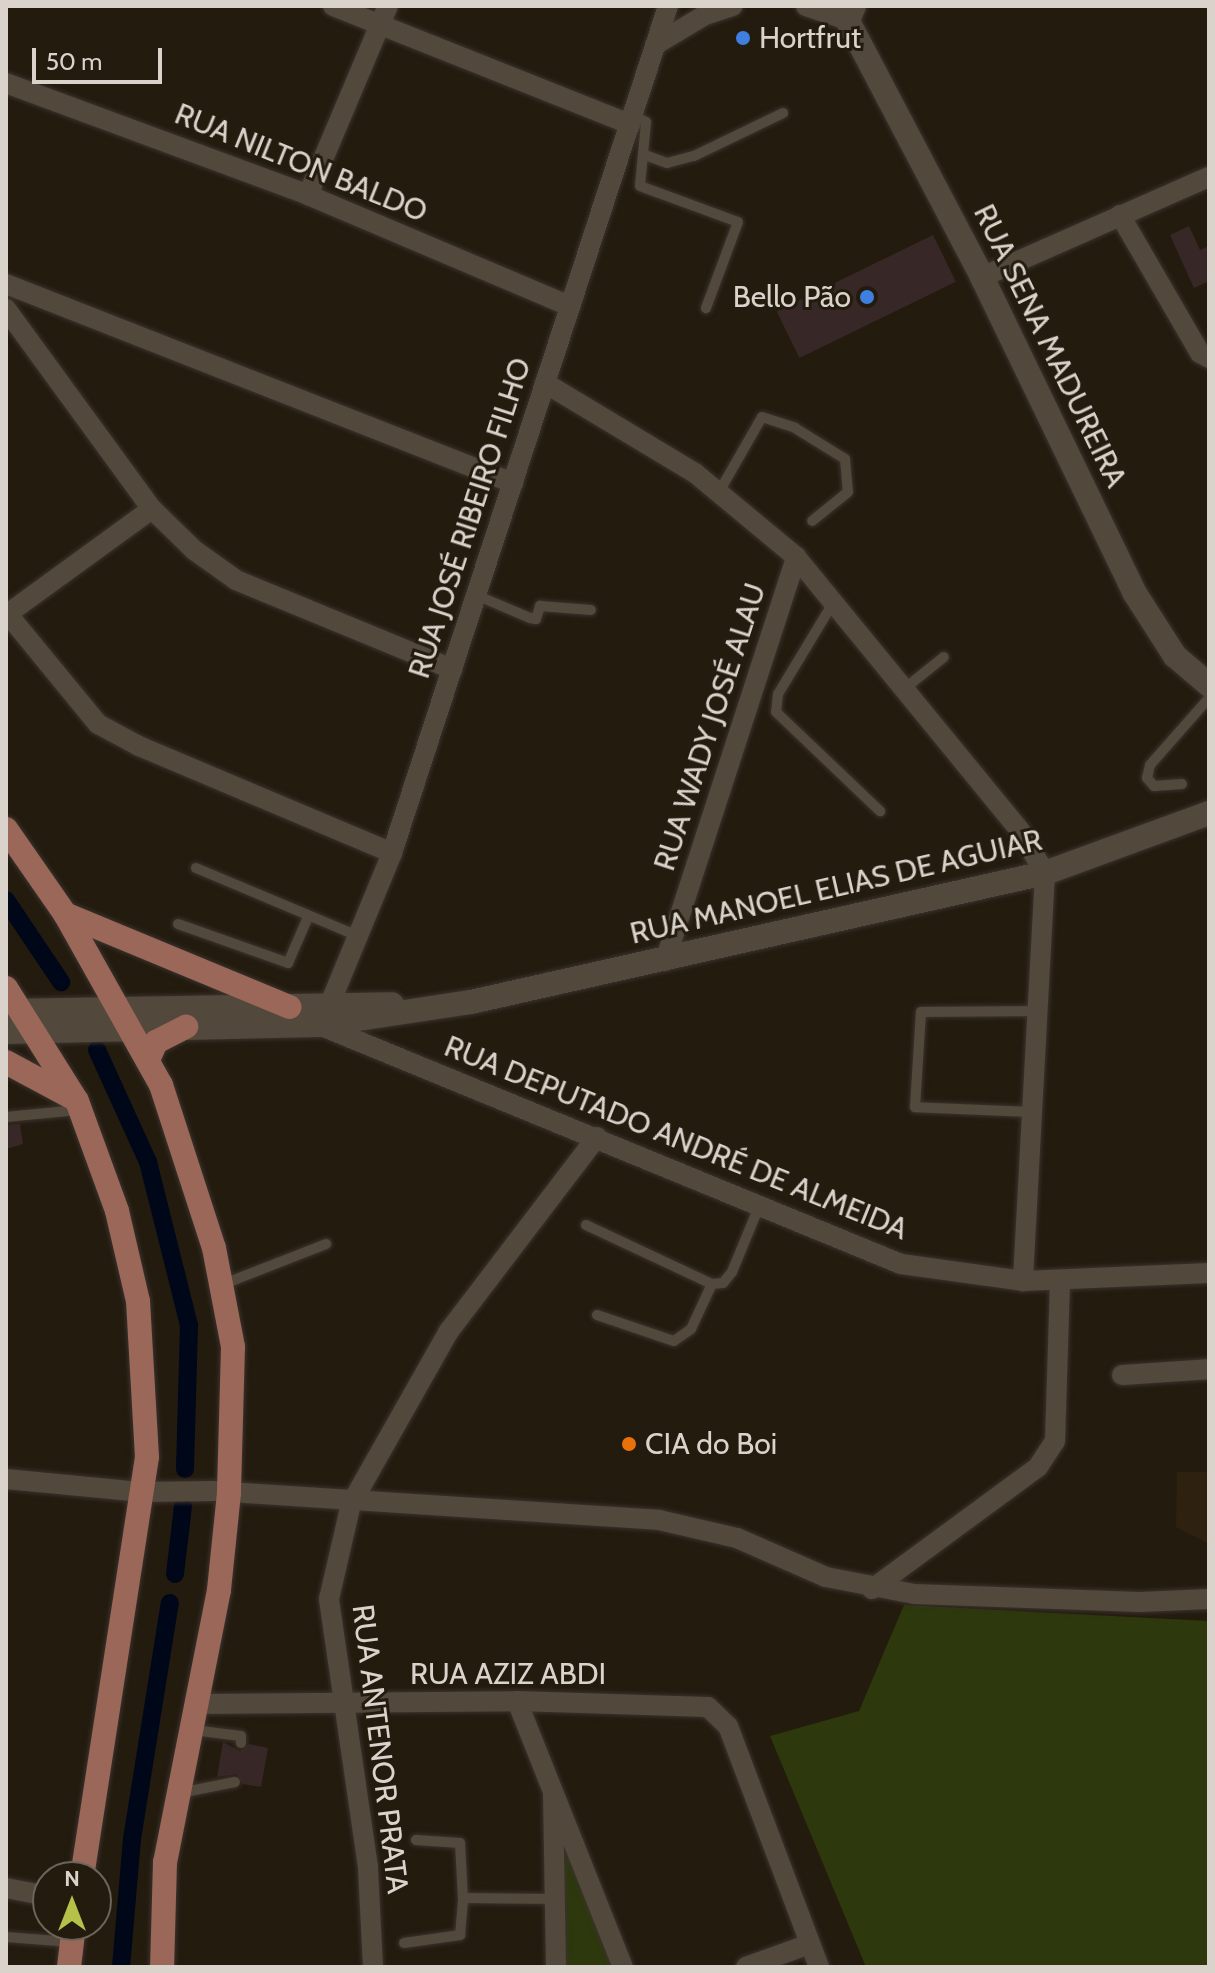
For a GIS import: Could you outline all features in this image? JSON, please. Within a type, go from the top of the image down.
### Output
[{"type":"main road","name":"RUA SENA MADUREIRA","points":[[849,11],[1134,592],[1175,656],[1209,685]]},
{"type":"main road","name":"RUA MANOEL ELIAS DE AGUIAR","points":[[13,1012],[186,1027],[471,1002],[665,961],[1045,873],[1209,813]]},
{"type":"main road","points":[[6,829],[65,914],[148,1060],[188,1159],[221,1285],[233,1347],[229,1493],[199,1704],[165,1862],[162,1967]]},
{"type":"main road","points":[[65,914],[290,1007]]},
{"type":"main road","points":[[6,988],[13,1012],[35,1033],[79,1105],[117,1211],[138,1301],[147,1457],[154,1492],[85,1861]]},
{"type":"main road","name":"RUA MANOEL ELIAS DE AGUIAR","points":[[6,1032],[35,1033],[127,1020],[290,1007],[324,1015]]},
{"type":"main road","points":[[148,1060],[156,1042],[186,1027]]},
{"type":"main road","points":[[6,1062],[79,1105]]},
{"type":"main road","points":[[69,1967],[71,1941]]},
{"type":"street","points":[[333,6],[384,15],[631,119]]},
{"type":"street","name":"RUA JOSÉ RIBEIRO FILHO","points":[[324,1015],[392,853],[668,6]]},
{"type":"street","points":[[655,45],[705,15],[733,6]]},
{"type":"street","points":[[806,6],[849,11]]},
{"type":"street","points":[[308,195],[384,15]]},
{"type":"street","name":"RUA NILTON BALDO","points":[[6,83],[308,195],[570,306]]},
{"type":"street","points":[[982,277],[1209,177]]},
{"type":"street","points":[[1120,215],[1200,353],[1209,358]]},
{"type":"street","points":[[6,284],[513,483]]},
{"type":"street","points":[[6,309],[152,509],[194,550],[236,580],[452,669]]},
{"type":"street","points":[[545,383],[719,492],[796,557],[1020,831],[1045,873],[1023,1281]]},
{"type":"street","points":[[152,509],[6,614],[98,724],[139,746],[392,853]]},
{"type":"street","name":"RUA WADY JOSÉ ALAU","points":[[665,961],[796,557]]},
{"type":"street","name":"RUA DEPUTADO ANDRÉ DE ALMEIDA","points":[[324,1015],[758,1209],[901,1264],[1023,1281],[1209,1273]]},
{"type":"street","name":"RUA ANTENOR PRATA","points":[[373,1967],[368,1867],[329,1599],[351,1504],[449,1331],[597,1137]]},
{"type":"street","points":[[872,1589],[1038,1467],[1055,1441],[1060,1281]]},
{"type":"street","points":[[1122,1375],[1209,1369]]},
{"type":"street","points":[[6,1479],[154,1492],[229,1493],[696,1526],[826,1577],[872,1589],[1140,1602],[1209,1599]]},
{"type":"street","points":[[517,1701],[553,1780],[623,1967]]},
{"type":"street","name":"RUA AZIZ ABDI","points":[[199,1704],[517,1701],[694,1705],[719,1713],[728,1726],[810,1944]]},
{"type":"street","points":[[553,1780],[556,1967]]},
{"type":"street","points":[[6,1888],[32,1893]]},
{"type":"street","points":[[746,1967],[810,1944],[819,1967]]},
{"type":"lane","points":[[645,155],[667,163],[694,156],[783,113]]},
{"type":"lane","points":[[631,119],[646,122],[640,186],[738,222],[706,308]]},
{"type":"lane","points":[[719,492],[762,417],[795,428],[845,459],[848,492],[812,521]]},
{"type":"lane","points":[[476,595],[536,619],[540,606],[591,610]]},
{"type":"lane","points":[[833,603],[778,694],[776,712],[880,811]]},
{"type":"lane","points":[[904,689],[944,657]]},
{"type":"lane","points":[[1182,784],[1154,786],[1147,778],[1150,765],[1209,698]]},
{"type":"lane","points":[[196,868],[358,936]]},
{"type":"lane","points":[[178,924],[288,963],[308,917]]},
{"type":"lane","points":[[1032,1112],[915,1107],[921,1012],[1037,1011]]},
{"type":"lane","points":[[6,1117],[79,1105]]},
{"type":"lane","points":[[586,1225],[712,1284],[723,1283],[732,1272],[758,1209]]},
{"type":"lane","points":[[221,1285],[326,1244]]},
{"type":"lane","points":[[597,1315],[674,1341],[691,1329],[712,1284]]},
{"type":"lane","points":[[193,1730],[241,1736],[241,1743]]},
{"type":"lane","points":[[180,1793],[235,1782]]},
{"type":"lane","points":[[404,1943],[460,1935],[463,1898],[460,1843],[416,1840]]},
{"type":"lane","points":[[463,1898],[555,1899]]},
{"type":"lane","points":[[6,1937],[32,1936]]},
{"type":"shaded area","points":[[1177,1472],[1209,1472],[1209,1544],[1176,1527]]},
{"type":"green space","points":[[904,1605],[1209,1621],[1209,1967],[866,1967],[770,1736],[859,1711]]},
{"type":"green space","points":[[553,1780],[623,1967],[556,1967]]},
{"type":"building","points":[[1189,226],[1200,250],[1209,246],[1209,281],[1194,288],[1170,235]]},
{"type":"building","name":"Bello Pão","points":[[933,235],[956,282],[799,358],[777,311]]},
{"type":"building","points":[[20,1124],[23,1144],[6,1149],[6,1125]]},
{"type":"building","points":[[223,1742],[240,1751],[249,1744],[268,1748],[261,1787],[243,1784],[237,1774],[217,1777]]},
{"type":"waterway","points":[[6,900],[61,982]]},
{"type":"waterway","points":[[97,1050],[148,1162],[189,1325],[185,1469]]},
{"type":"waterway","points":[[175,1574],[183,1506]]},
{"type":"waterway","points":[[121,1967],[132,1839],[170,1603]]},
{"type":"place","name":"Hortfrut","points":[[743,38]]},
{"type":"place","name":"Bello Pão","points":[[867,297]]},
{"type":"place","name":"CIA do Boi","points":[[629,1444]]}]
